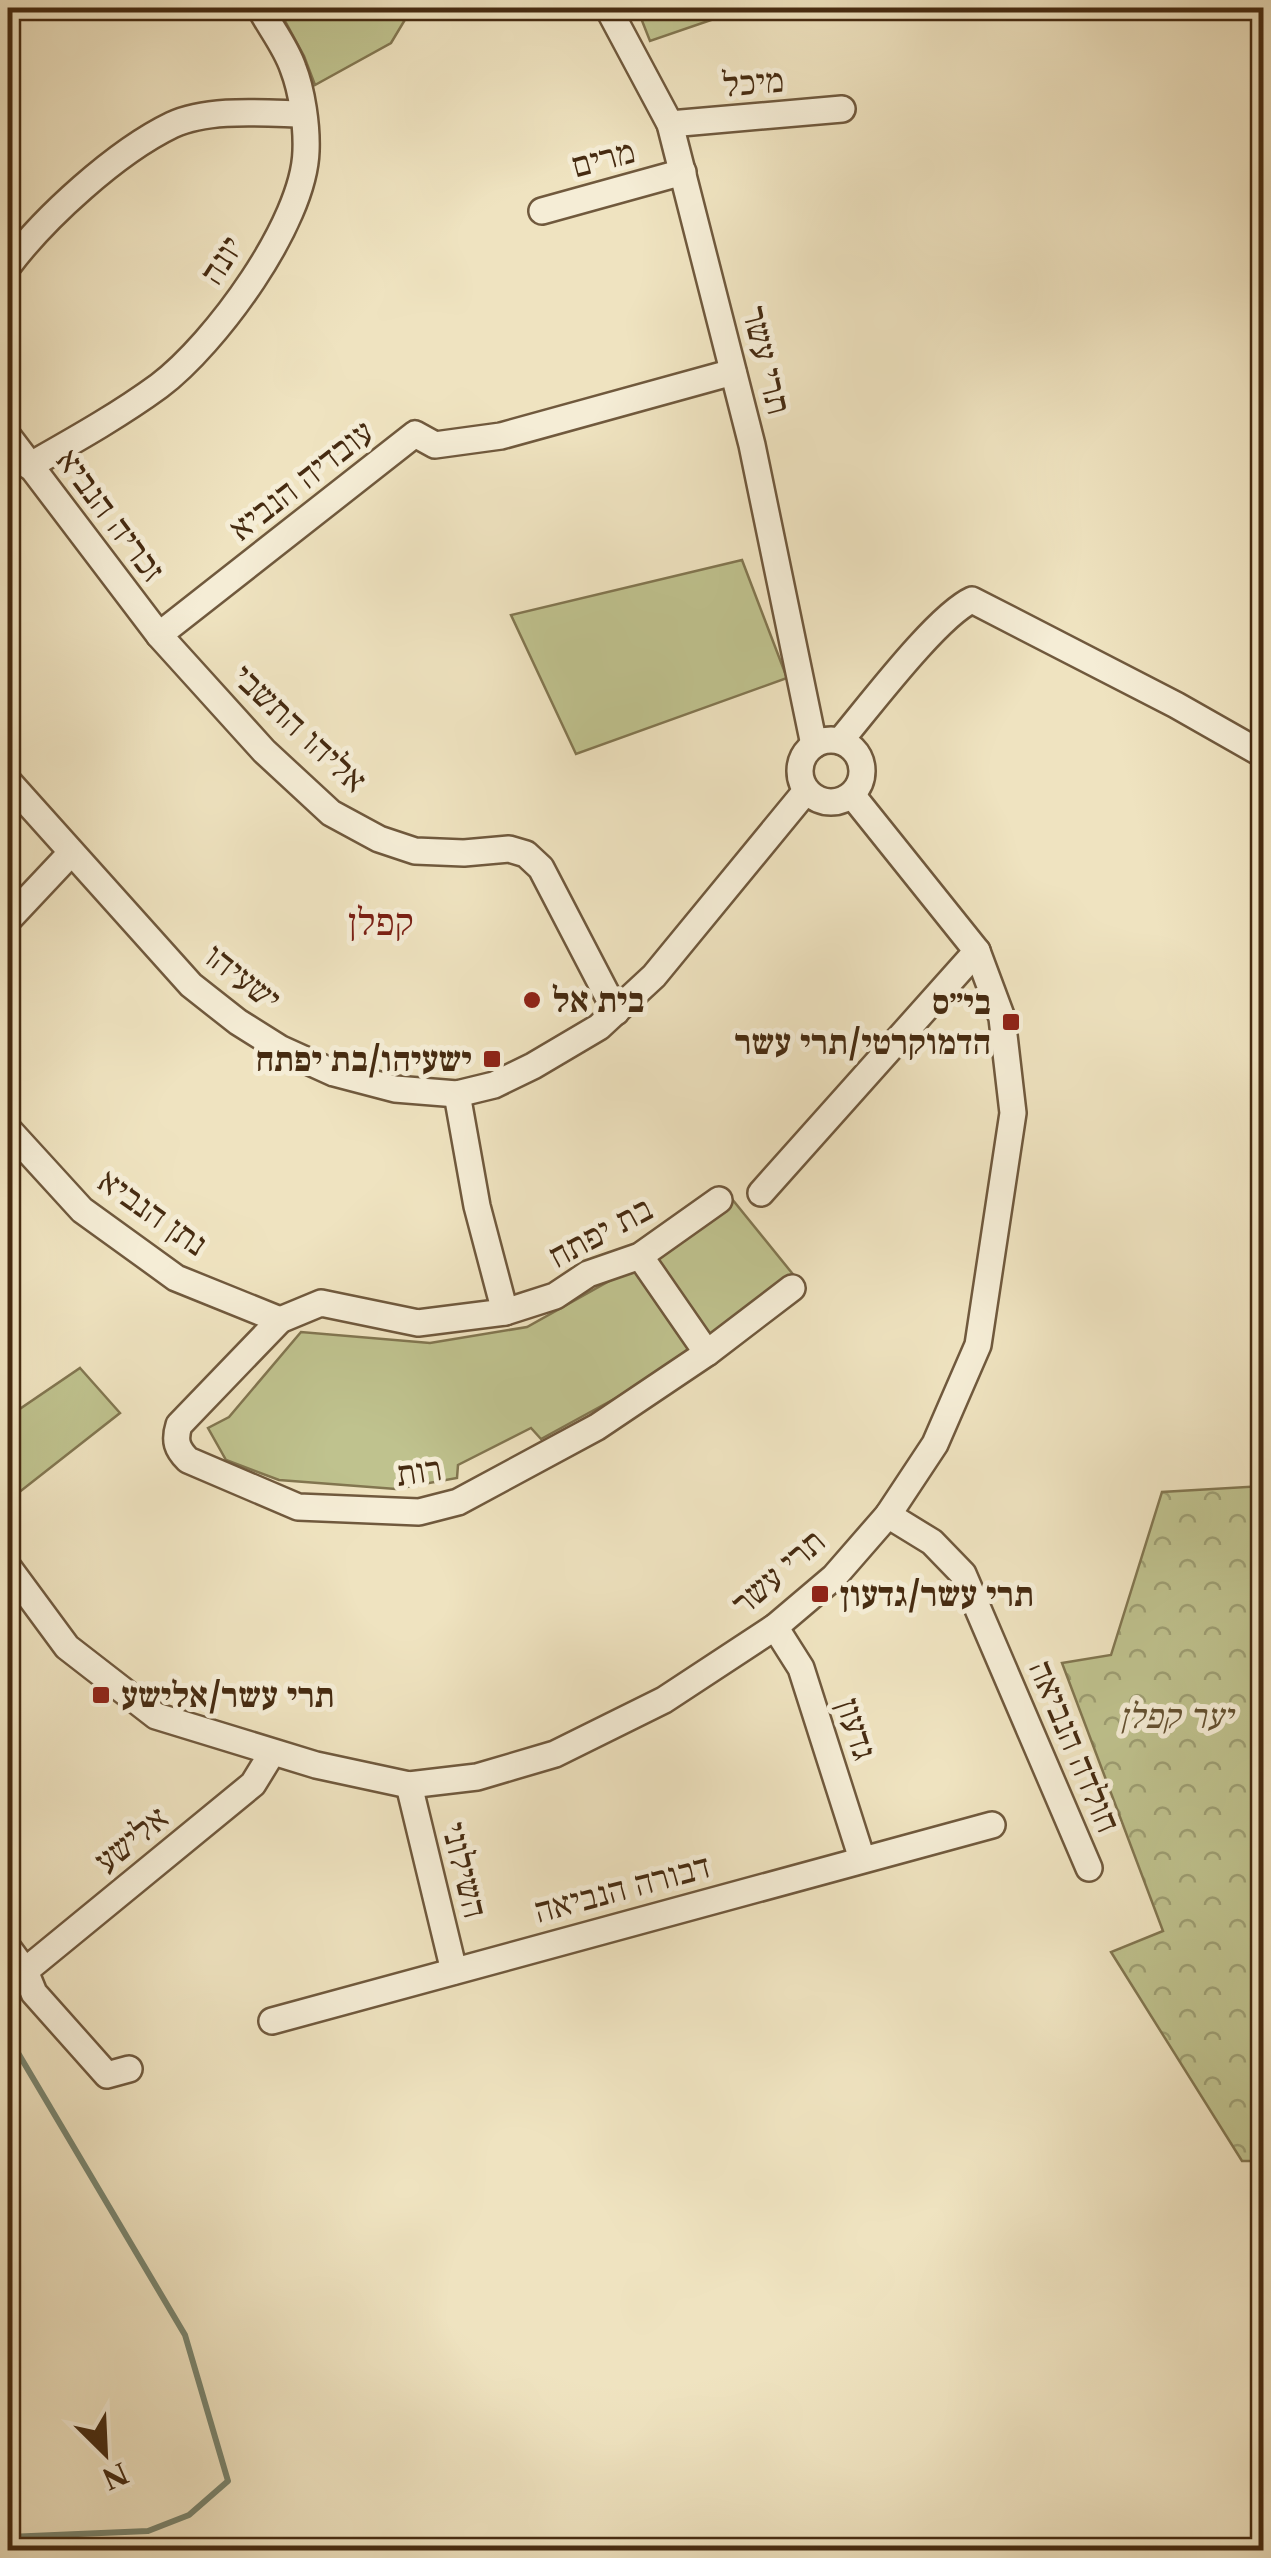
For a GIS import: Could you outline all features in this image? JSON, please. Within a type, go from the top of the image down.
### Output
[{"type":"street","name":"יונה","points":[[29,466],[162,384],[213,334],[261,268],[293,204],[306,153],[293,67],[260,8]]},
{"type":"street","name":"תרי עשר","points":[[608,8],[670,124],[684,172],[752,444],[814,744]]},
{"type":"street","name":"מיכל","points":[[670,124],[842,110]]},
{"type":"street","points":[[8,266],[85,186],[174,124],[234,112],[302,114]]},
{"type":"street","name":"מרים","points":[[542,212],[684,172]]},
{"type":"street","name":"עובדיה הנביא","points":[[159,635],[416,434],[434,445],[486,438],[733,372]]},
{"type":"street","name":"זכריה הנביא","points":[[8,436],[159,635]]},
{"type":"street","points":[[840,741],[926,641],[962,604],[972,600],[1264,755]]},
{"type":"street","name":"אליהו התשבי","points":[[159,635],[264,752],[331,813],[379,839],[415,850],[464,853],[508,849],[526,854],[541,868],[616,1012]]},
{"type":"street","points":[[840,741],[850,746],[862,765],[859,786],[852,795],[824,802],[806,790],[801,762],[814,744],[840,741]]},
{"type":"street","name":"ישעיהו","points":[[8,781],[191,986],[281,1049],[334,1072],[394,1089],[457,1094],[494,1084],[533,1066],[599,1027],[654,976],[806,790]]},
{"type":"street","name":"תרי עשר","points":[[8,1566],[68,1647],[156,1716],[272,1753],[408,1785],[478,1777],[555,1754],[664,1700],[775,1627],[834,1576],[888,1515],[936,1444],[978,1345],[1014,1113],[1002,1018],[977,951],[852,795]]},
{"type":"street","points":[[8,920],[71,853]]},
{"type":"street","points":[[761,1193],[977,951]]},
{"type":"street","points":[[457,1094],[478,1206],[505,1312]]},
{"type":"street","name":"נתן הנביא","points":[[8,1129],[82,1210],[176,1278],[280,1320]]},
{"type":"street","name":"בת יפתח","points":[[280,1320],[321,1303],[418,1323],[505,1312],[554,1296],[588,1274],[640,1256],[719,1200]]},
{"type":"street","points":[[640,1256],[707,1353]]},
{"type":"street","name":"רות","points":[[280,1320],[179,1425],[179,1452],[188,1460],[298,1507],[419,1512],[458,1502],[597,1427],[707,1353],[792,1288]]},
{"type":"street","name":"חולדה הנביאה","points":[[888,1515],[932,1542],[963,1574],[1089,1868]]},
{"type":"street","name":"גדעון","points":[[775,1627],[801,1668],[862,1858]]},
{"type":"street","name":"אלישע","points":[[26,1971],[253,1784],[272,1753]]},
{"type":"street","name":"השילוני","points":[[408,1785],[454,1971]]},
{"type":"street","name":"דבורה הנביאה","points":[[272,2021],[992,1825]]},
{"type":"street","points":[[8,1948],[26,1971],[34,1993],[107,2075],[129,2069]]},
{"type":"green space","points":[[278,8],[412,8],[391,43],[315,85]]},
{"type":"green space","points":[[637,8],[746,8],[650,41]]},
{"type":"green space","points":[[742,560],[787,678],[576,754],[511,615]]},
{"type":"green space","points":[[732,1199],[796,1278],[669,1369],[541,1439],[531,1428],[458,1465],[457,1478],[396,1489],[279,1480],[226,1460],[208,1428],[229,1417],[301,1332],[430,1343],[527,1327],[636,1266]]},
{"type":"green space","points":[[80,1368],[120,1413],[8,1501],[8,1417]]},
{"type":"green space","name":"יער קפלן","points":[[1263,1486],[1264,2161],[1242,2161],[1111,1952],[1163,1931],[1062,1663],[1111,1655],[1162,1492]]},
{"type":"waterway","points":[[8,2036],[185,2335],[228,2481],[189,2515],[148,2531],[8,2537]]},
{"type":"place","name":"בית אל","points":[[532,1000]]},
{"type":"place","name":"בי״ס הדמוקרטי/תרי עשר","points":[[1011,1022]]},
{"type":"place","name":"ישעיהו/בת יפתח","points":[[492,1059]]},
{"type":"place","name":"תרי עשר/גדעון","points":[[820,1594]]},
{"type":"place","name":"תרי עשר/אלישע","points":[[101,1695]]},
{"type":"district","name":"קפלן","points":[[381,922]]}]
